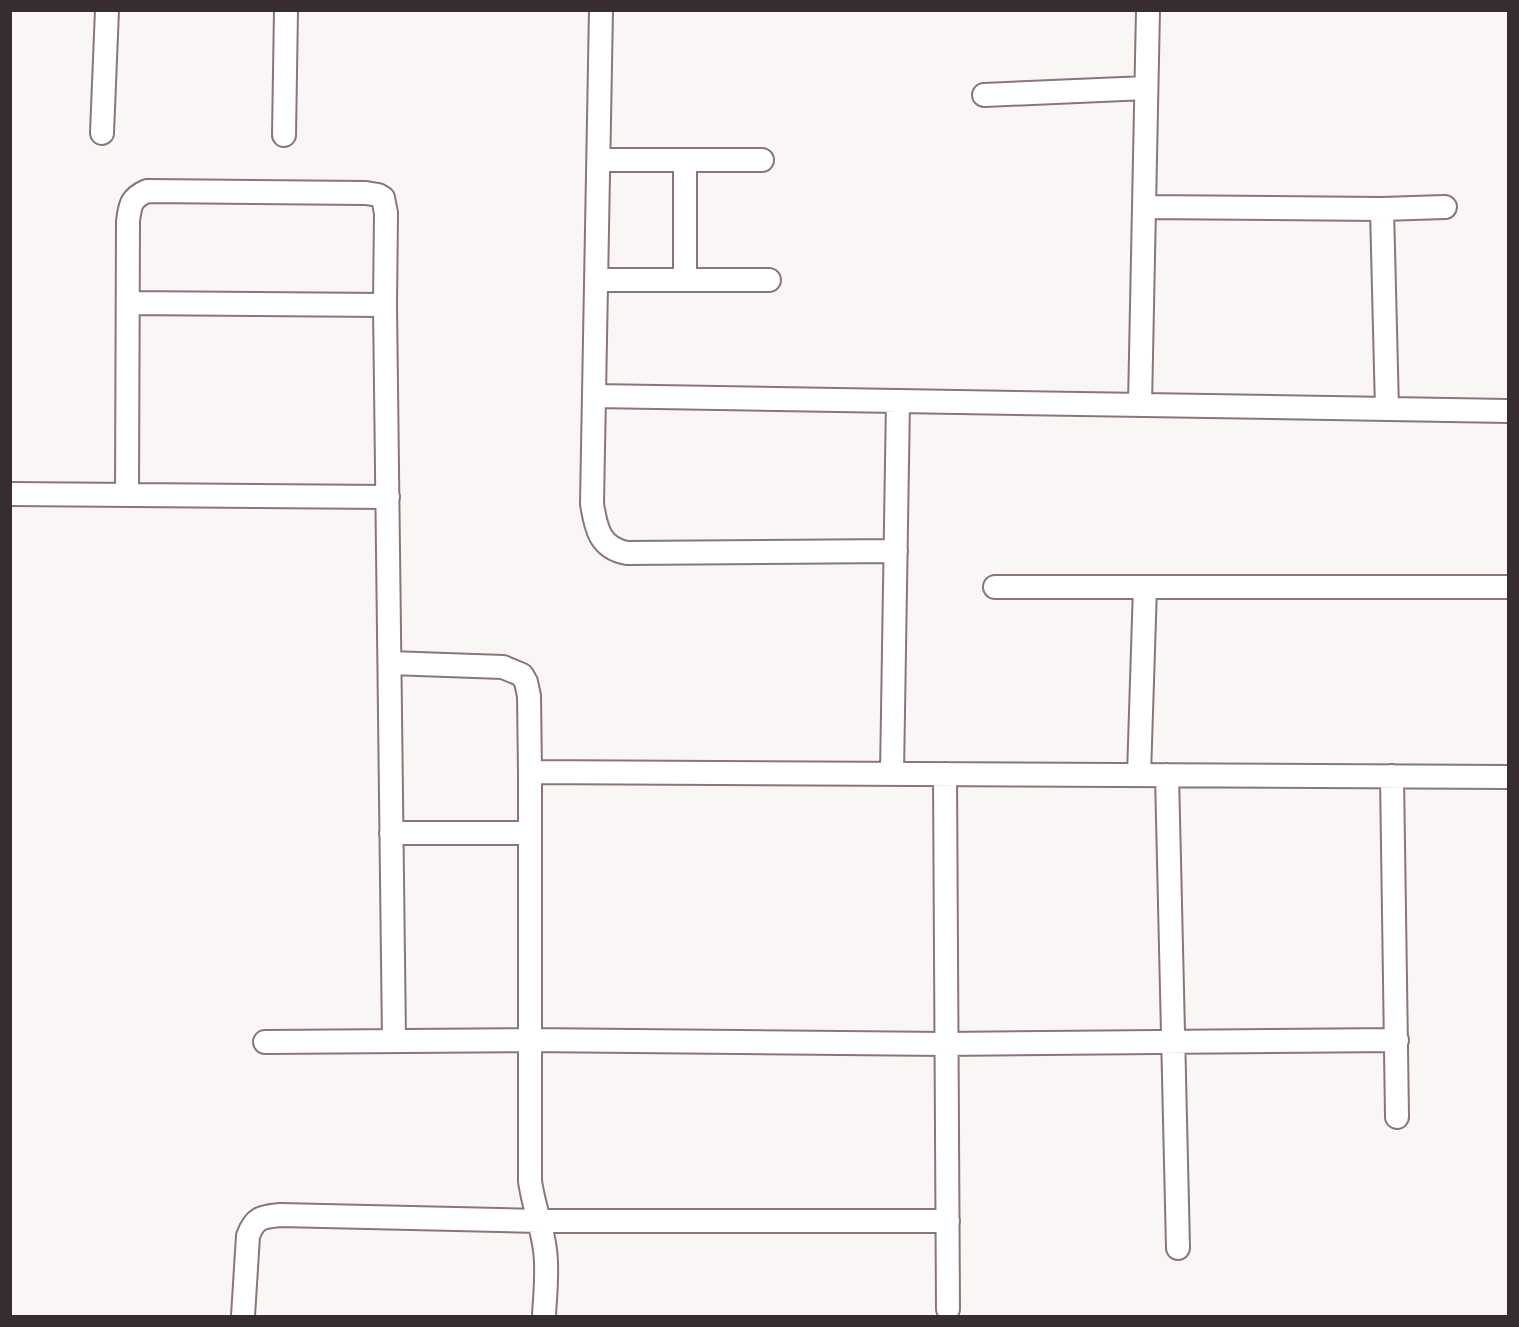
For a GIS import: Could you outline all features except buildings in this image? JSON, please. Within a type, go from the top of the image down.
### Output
[{"type":"street","points":[[102,133],[107,10]]},
{"type":"street","points":[[284,135],[286,10]]},
{"type":"street","points":[[601,10],[592,504],[595,524],[602,539],[615,551],[627,553],[896,551]]},
{"type":"street","points":[[1140,405],[1148,10]]},
{"type":"street","points":[[984,95],[1146,88]]},
{"type":"street","points":[[599,160],[762,160]]},
{"type":"street","points":[[685,160],[685,280]]},
{"type":"street","points":[[127,494],[128,221],[130,206],[137,195],[147,191],[366,193],[383,198],[386,213],[394,1041]]},
{"type":"street","points":[[1144,207],[1382,209],[1445,207]]},
{"type":"street","points":[[1382,209],[1387,409]]},
{"type":"street","points":[[597,280],[769,280]]},
{"type":"street","points":[[128,303],[386,305]]},
{"type":"street","points":[[595,396],[1509,411]]},
{"type":"street","points":[[892,774],[898,401]]},
{"type":"street","points":[[10,494],[388,497]]},
{"type":"street","points":[[995,587],[1509,587]]},
{"type":"street","points":[[1139,775],[1145,587]]},
{"type":"street","points":[[390,663],[503,667],[522,675],[526,682],[529,696],[530,772],[530,1181],[545,1251],[544,1317]]},
{"type":"street","points":[[530,772],[1509,777]]},
{"type":"street","points":[[945,774],[948,1309]]},
{"type":"street","points":[[1167,775],[1178,1248]]},
{"type":"street","points":[[1392,776],[1397,1117]]},
{"type":"street","points":[[391,833],[529,833]]},
{"type":"street","points":[[265,1042],[529,1040],[945,1044],[1397,1040]]},
{"type":"street","points":[[243,1317],[248,1236],[253,1224],[262,1217],[280,1215],[539,1221],[948,1221]]}]
